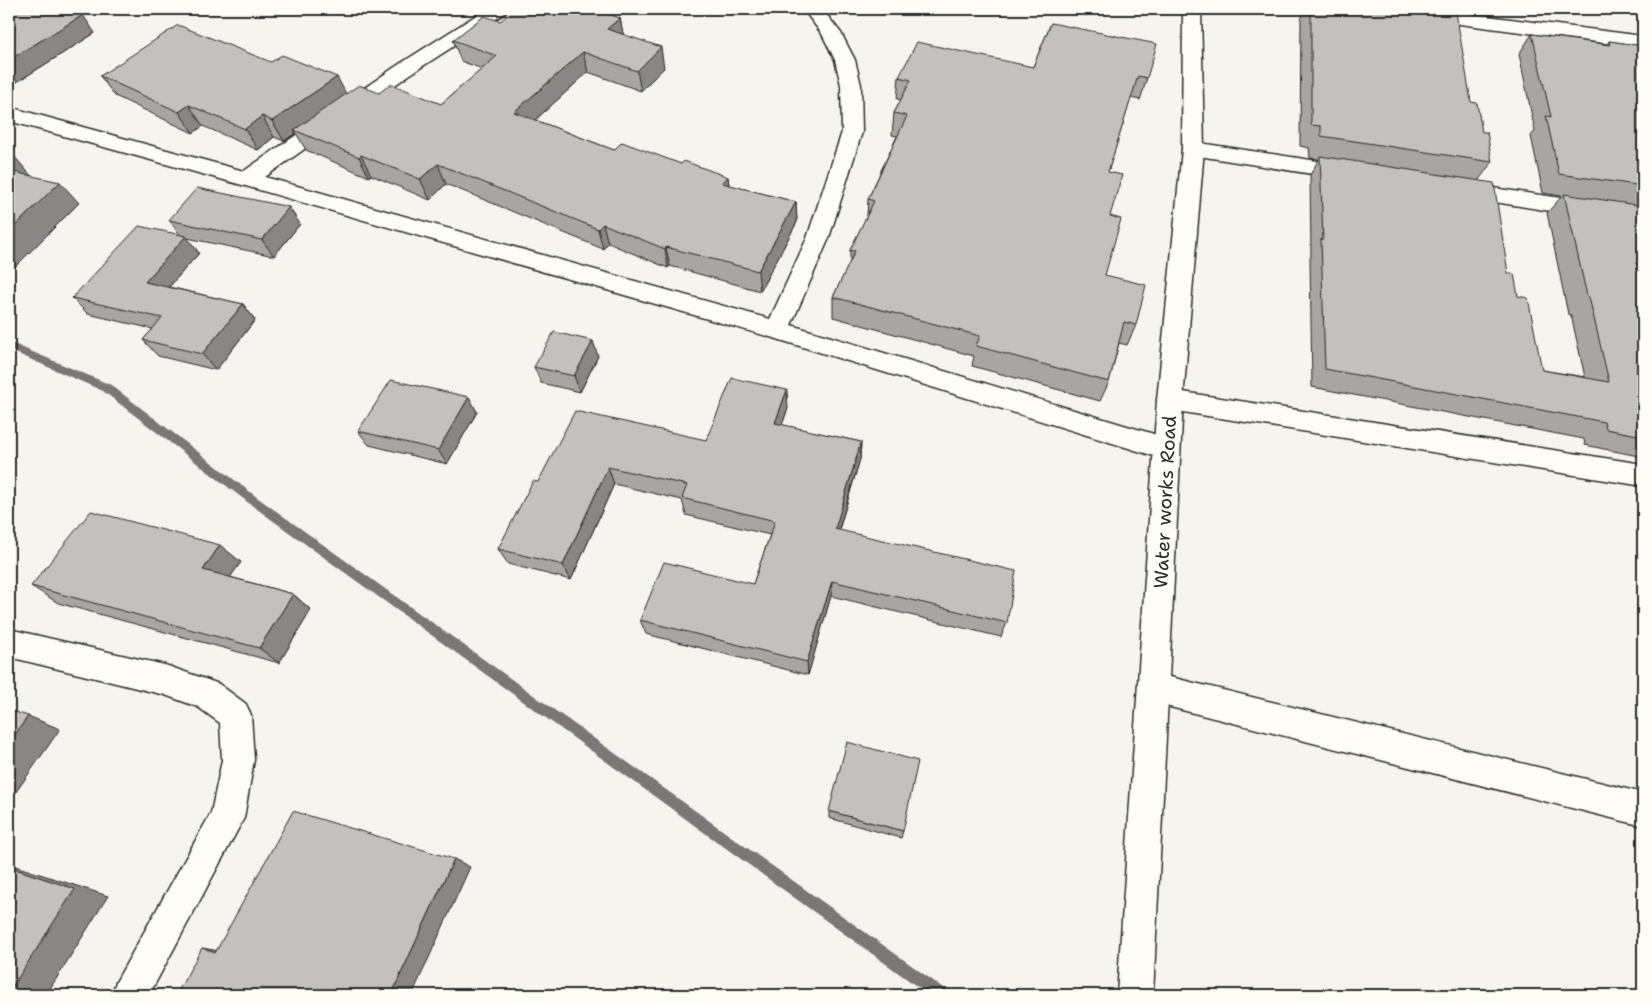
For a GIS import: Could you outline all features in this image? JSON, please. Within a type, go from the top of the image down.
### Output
[{"type":"street","points":[[247,179],[402,71],[498,9]]},
{"type":"street","points":[[777,330],[818,238],[852,132],[851,85],[845,60],[831,33],[812,9]]},
{"type":"street","name":"Water works Road","points":[[1134,995],[1170,400],[1194,149],[1192,9]]},
{"type":"street","points":[[1391,9],[1643,42]]},
{"type":"street","points":[[9,114],[247,179],[777,330],[1167,449]]},
{"type":"street","points":[[1194,149],[1370,176]]},
{"type":"street","points":[[1438,187],[1643,218]]},
{"type":"street","points":[[1170,400],[1643,475]]},
{"type":"street","points":[[9,643],[165,680],[208,694],[235,715],[238,760],[227,818],[129,995]]},
{"type":"street","points":[[1154,688],[1643,810]]},
{"type":"building","points":[[9,9],[67,9],[83,15],[9,60]]},
{"type":"building","points":[[515,9],[593,9],[620,18],[607,29],[661,47],[637,71],[583,52],[514,112],[614,150],[622,142],[681,164],[684,161],[728,177],[722,183],[796,202],[758,271],[666,247],[665,249],[603,224],[598,229],[438,164],[420,179],[361,155],[359,157],[294,130],[359,85],[379,93],[391,84],[441,104],[497,56],[453,40],[484,16],[500,21]]},
{"type":"building","points":[[1311,9],[1433,9],[1456,12],[1471,102],[1477,103],[1482,132],[1487,132],[1492,162],[1321,136],[1321,126],[1311,125]]},
{"type":"building","points":[[1051,23],[1157,44],[1147,78],[1138,76],[1108,172],[1122,175],[1110,216],[1121,219],[1105,275],[1146,285],[1136,325],[1124,322],[1109,382],[976,346],[980,336],[833,297],[855,251],[850,250],[874,201],[868,199],[907,116],[894,113],[911,80],[899,77],[917,42],[1033,67]]},
{"type":"building","points":[[178,25],[271,62],[282,55],[337,77],[272,121],[262,116],[245,129],[189,105],[179,112],[100,76]]},
{"type":"building","points":[[1532,34],[1610,45],[1609,41],[1643,46],[1643,186],[1559,174],[1546,116],[1551,117]]},
{"type":"building","points":[[1320,156],[1494,183],[1508,273],[1514,274],[1518,296],[1528,298],[1542,370],[1609,382],[1564,194],[1643,206],[1643,436],[1606,429],[1604,422],[1325,369]]},
{"type":"building","points":[[9,171],[60,182],[9,232]]},
{"type":"building","points":[[197,188],[289,207],[262,240],[169,220]]},
{"type":"building","points":[[139,226],[186,236],[145,282],[243,304],[202,354],[143,340],[162,318],[72,298]]},
{"type":"building","points":[[554,332],[593,341],[574,376],[534,367]]},
{"type":"building","points":[[732,378],[787,390],[775,423],[861,442],[835,529],[1016,571],[1007,623],[832,581],[807,662],[640,620],[664,562],[753,584],[775,521],[682,498],[687,485],[608,467],[563,565],[498,549],[533,481],[538,482],[575,411],[706,440]]},
{"type":"building","points":[[391,380],[469,397],[438,450],[358,431]]},
{"type":"building","points":[[91,511],[220,545],[203,570],[293,594],[259,648],[31,586]]},
{"type":"building","points":[[9,710],[28,716],[9,743]]},
{"type":"building","points":[[847,742],[918,761],[903,831],[829,811]]},
{"type":"building","points":[[293,811],[454,859],[391,995],[176,995],[202,948],[215,953]]},
{"type":"building","points":[[9,867],[75,889],[9,992]]},
{"type":"waterway","points":[[9,346],[107,388],[254,501],[941,995]]}]
